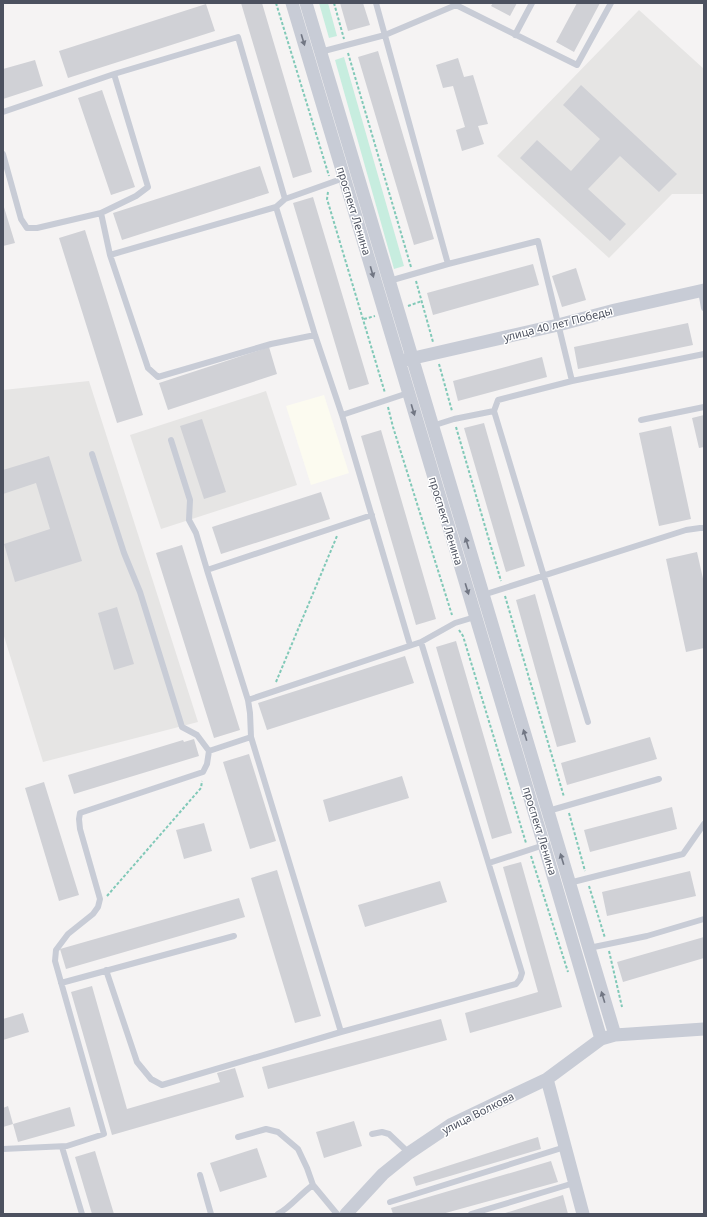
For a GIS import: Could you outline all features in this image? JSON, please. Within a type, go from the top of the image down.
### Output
[{"type":"street","name":"проспект Ленина","points":[[292,3],[601,1039]]},
{"type":"street","name":"проспект Ленина","points":[[306,3],[614,1034]]},
{"type":"street","name":"улица 40 лет Победы","points":[[399,362],[615,310],[702,291]]},
{"type":"street","name":"улица Волкова","points":[[346,1214],[383,1174],[409,1153],[452,1124],[546,1079],[601,1039],[614,1034],[704,1029]]},
{"type":"street","points":[[546,1079],[583,1214]]},
{"type":"lane","points":[[376,3],[448,264]]},
{"type":"lane","points":[[515,35],[532,3]]},
{"type":"lane","points":[[320,52],[385,35],[456,4],[577,65],[611,3]]},
{"type":"lane","points":[[3,112],[114,74],[238,37],[275,159],[285,199]]},
{"type":"lane","points":[[3,154],[21,219],[28,228],[37,228],[100,213],[136,196],[148,188],[114,74]]},
{"type":"lane","points":[[110,255],[276,207],[285,199],[344,178]]},
{"type":"lane","points":[[276,207],[315,335],[342,415],[410,645]]},
{"type":"lane","points":[[100,213],[110,255],[148,368],[158,377],[271,344],[315,335]]},
{"type":"lane","points":[[389,281],[538,241],[572,381]]},
{"type":"lane","points":[[702,291],[704,308]]},
{"type":"lane","points":[[588,722],[494,411],[498,400],[572,381],[704,354]]},
{"type":"lane","points":[[342,415],[408,393]]},
{"type":"lane","points":[[641,420],[704,407]]},
{"type":"lane","points":[[432,426],[454,419],[494,411]]},
{"type":"lane","points":[[171,440],[190,500],[189,520],[196,533],[248,700],[251,737],[341,1032]]},
{"type":"lane","points":[[3,1149],[66,1146],[104,1134],[55,961],[56,950],[68,934],[93,914],[98,907],[100,900],[80,829],[80,813],[203,772],[207,764],[209,751],[197,736],[182,727],[140,592],[124,553],[92,454]]},
{"type":"lane","points":[[207,570],[372,516]]},
{"type":"lane","points":[[483,594],[686,530],[704,528]]},
{"type":"lane","points":[[248,700],[421,642],[455,623],[475,617]]},
{"type":"lane","points":[[106,970],[137,1062],[151,1078],[162,1085],[341,1032],[516,984],[520,979],[522,972],[421,642]]},
{"type":"lane","points":[[209,751],[251,737]]},
{"type":"lane","points":[[548,811],[659,779]]},
{"type":"lane","points":[[569,883],[683,854],[704,824]]},
{"type":"lane","points":[[489,863],[544,845]]},
{"type":"lane","points":[[589,948],[647,936],[704,919]]},
{"type":"lane","points":[[61,983],[234,936]]},
{"type":"lane","points":[[238,1137],[266,1129],[278,1132],[298,1149],[307,1168],[313,1186],[337,1214]]},
{"type":"lane","points":[[372,1134],[382,1132],[390,1134],[409,1153]]},
{"type":"lane","points":[[62,1146],[82,1214]]},
{"type":"lane","points":[[390,1202],[565,1147]]},
{"type":"lane","points":[[200,1175],[211,1214]]},
{"type":"lane","points":[[471,1214],[574,1183]]},
{"type":"lane","points":[[278,1214],[286,1210],[303,1192],[313,1186]]},
{"type":"path","points":[[276,3],[327,167],[330,183],[327,199],[387,400],[393,427],[455,623],[463,636],[570,977]]},
{"type":"path","points":[[334,3],[414,274],[454,419],[607,944],[622,1007]]},
{"type":"path","points":[[272,691],[341,526]]},
{"type":"path","points":[[98,907],[201,788],[203,772]]},
{"type":"shaded area","points":[[639,10],[704,69],[704,194],[672,194],[609,258],[497,156]]},
{"type":"shaded area","points":[[89,381],[198,722],[43,762],[3,633],[3,390]]},
{"type":"shaded area","points":[[266,391],[297,485],[161,529],[130,435]]},
{"type":"shaded area","points":[[324,395],[349,473],[311,485],[286,406]]},
{"type":"green space","points":[[319,3],[328,3],[337,36],[329,38]]},
{"type":"green space","points":[[344,57],[404,266],[394,269],[335,60]]},
{"type":"building","points":[[241,3],[262,3],[312,172],[293,178]]},
{"type":"building","points":[[340,3],[363,3],[370,25],[348,31]]},
{"type":"building","points":[[493,3],[517,3],[510,16],[491,6]]},
{"type":"building","points":[[577,3],[600,3],[574,52],[556,42]]},
{"type":"building","points":[[206,4],[215,31],[68,78],[59,51]]},
{"type":"building","points":[[378,51],[434,239],[414,245],[358,57]]},
{"type":"building","points":[[458,58],[464,77],[473,75],[488,124],[478,126],[484,144],[462,151],[456,130],[465,127],[453,86],[443,88],[436,65]]},
{"type":"building","points":[[35,60],[43,86],[3,99],[3,69]]},
{"type":"building","points":[[581,85],[677,174],[659,192],[620,156],[588,189],[626,224],[610,241],[520,158],[537,140],[571,171],[600,139],[563,105]]},
{"type":"building","points":[[102,90],[135,187],[111,195],[78,98]]},
{"type":"building","points":[[260,166],[269,193],[122,240],[113,213]]},
{"type":"building","points":[[313,197],[369,384],[349,390],[293,203]]},
{"type":"building","points":[[3,204],[15,243],[3,246]]},
{"type":"building","points":[[85,230],[143,415],[117,423],[59,238]]},
{"type":"building","points":[[533,264],[539,285],[433,315],[427,293]]},
{"type":"building","points":[[576,268],[586,300],[562,307],[552,276]]},
{"type":"building","points":[[688,323],[693,345],[578,369],[574,347]]},
{"type":"building","points":[[269,347],[277,374],[168,410],[159,383]]},
{"type":"building","points":[[542,357],[547,377],[458,401],[453,381]]},
{"type":"building","points":[[704,415],[704,447],[699,448],[692,418]]},
{"type":"building","points":[[202,419],[226,492],[204,499],[180,426]]},
{"type":"building","points":[[484,423],[525,566],[506,572],[464,428]]},
{"type":"building","points":[[671,426],[691,519],[659,526],[639,433]]},
{"type":"building","points":[[381,430],[436,619],[416,625],[361,436]]},
{"type":"building","points":[[49,456],[82,561],[15,582],[4,544],[50,529],[36,483],[3,494],[3,470]]},
{"type":"building","points":[[321,492],[330,519],[221,554],[212,527]]},
{"type":"building","points":[[182,545],[240,730],[214,738],[156,553]]},
{"type":"building","points":[[697,552],[704,583],[704,648],[686,652],[666,559]]},
{"type":"building","points":[[535,594],[576,742],[557,747],[516,600]]},
{"type":"building","points":[[117,607],[134,664],[114,670],[98,613]]},
{"type":"building","points":[[456,641],[512,833],[492,839],[436,647]]},
{"type":"building","points":[[405,656],[414,683],[267,730],[258,703]]},
{"type":"building","points":[[650,737],[657,759],[567,785],[561,763]]},
{"type":"building","points":[[194,739],[199,756],[74,794],[68,775],[183,740],[184,742]]},
{"type":"building","points":[[249,754],[276,841],[250,849],[223,762]]},
{"type":"building","points":[[402,776],[409,798],[329,822],[323,800]]},
{"type":"building","points":[[44,782],[79,895],[59,901],[25,788]]},
{"type":"building","points":[[672,807],[677,829],[590,852],[584,830]]},
{"type":"building","points":[[204,823],[212,851],[184,859],[176,830]]},
{"type":"building","points":[[521,862],[562,1007],[470,1033],[465,1013],[538,992],[503,867]]},
{"type":"building","points":[[277,870],[321,1016],[295,1023],[251,878]]},
{"type":"building","points":[[690,871],[696,896],[607,916],[602,892]]},
{"type":"building","points":[[440,881],[447,902],[365,927],[358,905]]},
{"type":"building","points":[[239,898],[245,917],[66,969],[60,949]]},
{"type":"building","points":[[704,937],[704,958],[623,982],[617,962]]},
{"type":"building","points":[[92,986],[127,1109],[220,1082],[217,1073],[235,1068],[244,1097],[112,1135],[71,992]]},
{"type":"building","points":[[23,1013],[29,1032],[3,1040],[3,1019]]},
{"type":"building","points":[[441,1019],[447,1040],[268,1089],[262,1067]]},
{"type":"building","points":[[8,1106],[13,1124],[3,1127],[3,1108]]},
{"type":"building","points":[[70,1107],[75,1126],[18,1142],[13,1124]]},
{"type":"building","points":[[354,1121],[362,1146],[324,1158],[316,1132]]},
{"type":"building","points":[[538,1137],[541,1149],[416,1186],[413,1177]]},
{"type":"building","points":[[257,1148],[267,1177],[220,1192],[210,1163]]},
{"type":"building","points":[[95,1151],[114,1214],[92,1214],[75,1157]]},
{"type":"building","points":[[551,1161],[558,1182],[442,1214],[393,1214],[391,1208]]},
{"type":"building","points":[[563,1195],[568,1214],[502,1214]]}]
